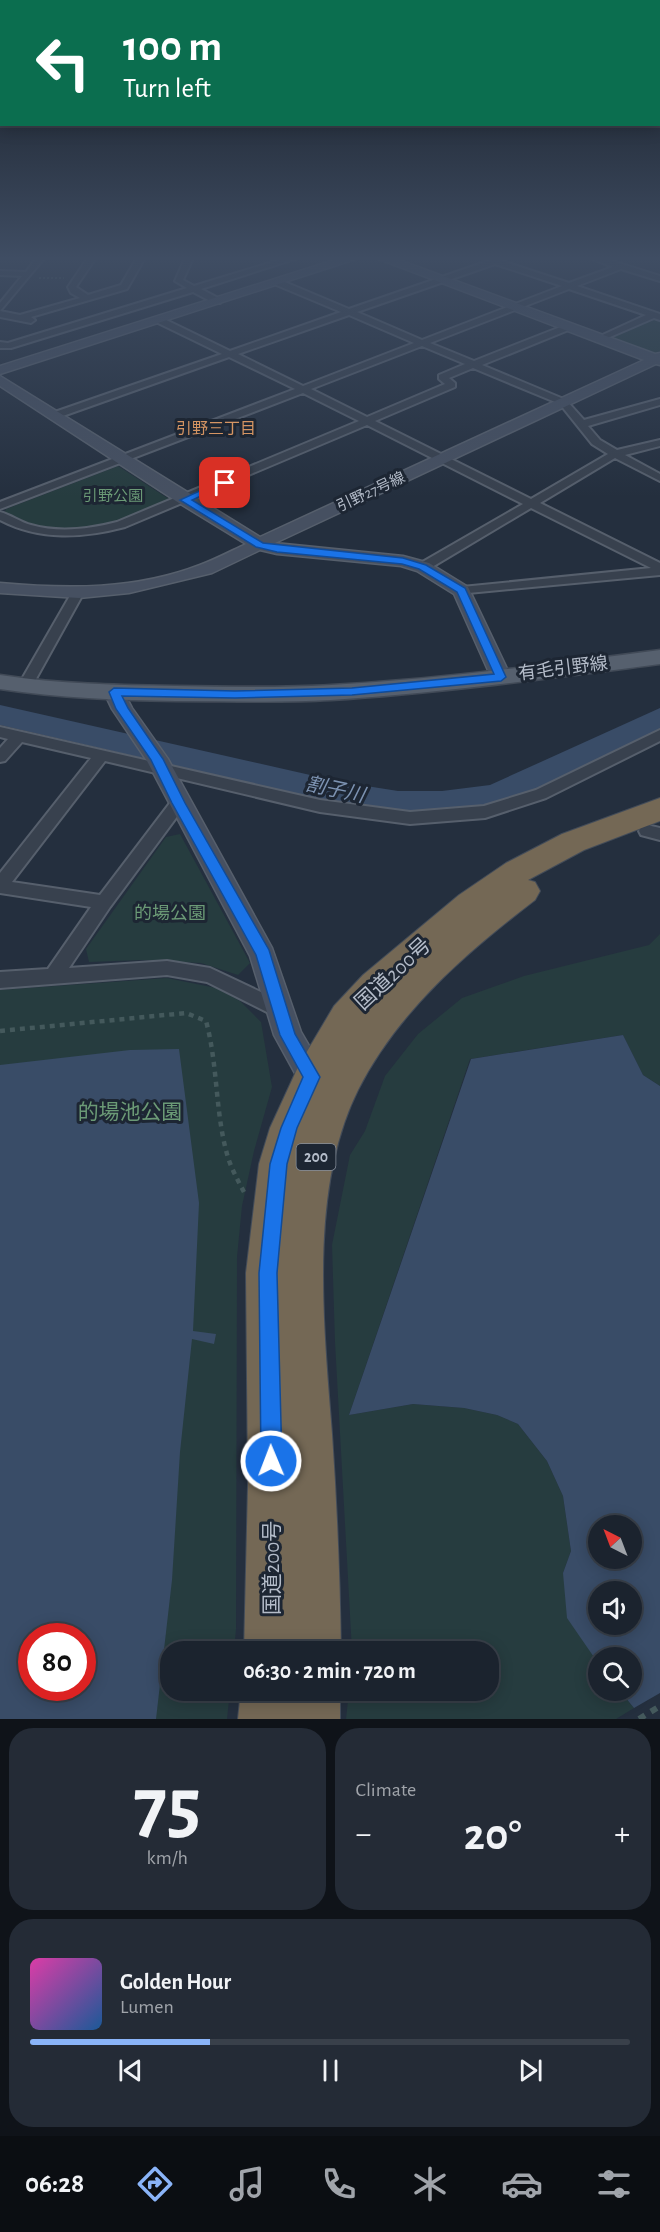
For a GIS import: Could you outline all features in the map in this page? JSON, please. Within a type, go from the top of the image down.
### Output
[{"type":"highway","name":"国道200号","points":[[271,1641],[272,1485],[268,1273],[279,1164],[289,1128],[326,1081],[366,1041],[407,991],[492,916],[562,867],[657,825]]},
{"type":"highway","name":"国道200号","points":[[314,1641],[315,1574],[301,1320],[303,1215],[312,1170],[329,1113],[326,1081]]},
{"type":"highway","points":[[266,1719],[267,1701]]},
{"type":"highway","points":[[312,1719],[313,1701]]},
{"type":"main road","name":"有毛引野線","points":[[0,682],[25,686],[114,692],[235,695],[352,691],[501,677],[660,657]]},
{"type":"street","points":[[0,345],[8,346],[41,336]]},
{"type":"street","points":[[85,336],[93,340]]},
{"type":"street","points":[[0,370],[105,336]]},
{"type":"street","points":[[193,336],[531,503],[660,570]]},
{"type":"street","points":[[56,415],[281,336]]},
{"type":"street","points":[[406,336],[563,402],[596,442],[660,478]]},
{"type":"street","points":[[0,506],[440,336]]},
{"type":"street","points":[[0,514],[23,527],[40,531],[77,533],[121,525],[185,500],[452,385],[442,377],[475,366],[546,336]]},
{"type":"street","points":[[595,336],[659,359]]},
{"type":"street","points":[[600,338],[605,336]]},
{"type":"street","name":"引野27号線","points":[[0,588],[77,594],[113,591],[163,583],[206,570],[659,359]]},
{"type":"street","points":[[0,380],[185,500],[260,545],[277,549],[381,558],[423,567],[462,591],[501,677]]},
{"type":"street","points":[[582,424],[660,402]]},
{"type":"street","points":[[423,567],[615,454],[660,443]]},
{"type":"street","points":[[462,591],[660,570]]},
{"type":"street","points":[[25,686],[77,594]]},
{"type":"street","points":[[114,692],[122,709],[160,763],[179,803],[263,955],[288,1035],[326,1081]]},
{"type":"street","points":[[0,732],[101,756],[160,763],[320,806],[410,818],[485,812],[541,794],[660,735]]},
{"type":"street","points":[[0,757],[20,735]]},
{"type":"street","points":[[101,756],[0,886],[104,902]]},
{"type":"street","points":[[55,974],[104,902],[179,803]]},
{"type":"street","points":[[0,980],[55,974],[167,968],[210,975],[281,1011]]},
{"type":"path","points":[[0,1031],[186,1013],[206,1021],[212,1040],[223,1130],[232,1170],[270,1245]]},
{"type":"path","points":[[639,1719],[660,1706]]},
{"type":"green space","points":[[660,336],[660,351],[655,353],[612,337]]},
{"type":"green space","name":"引野公園","points":[[118,466],[172,501],[110,523],[68,529],[26,522],[5,512],[6,509]]},
{"type":"green space","name":"的場公園","points":[[180,834],[250,963],[238,975],[201,963],[142,960],[89,962],[86,949],[166,837]]},
{"type":"green space","points":[[660,934],[660,1086],[643,1075],[623,1035],[470,1059],[349,1415],[413,1404],[464,1408],[497,1415],[518,1424],[547,1461],[563,1496],[571,1551],[563,1573],[590,1647],[588,1647],[588,1701],[628,1701],[634,1708],[616,1719],[346,1719],[348,1701],[499,1701],[499,1641],[351,1641],[332,1245],[350,1155],[365,1131],[385,1076],[418,1034],[462,998],[524,976],[649,945]]},
{"type":"green space","name":"的場池公園","points":[[167,978],[216,988],[240,1001],[261,1022],[272,1087],[254,1151],[242,1206],[237,1257],[236,1629],[235,1641],[160,1641],[160,1701],[229,1701],[227,1719],[0,1719],[0,990]]},
{"type":"water","points":[[623,1035],[643,1075],[660,1086],[660,1693],[634,1708],[628,1701],[642,1701],[642,1647],[588,1648],[567,1618],[563,1573],[571,1551],[563,1496],[547,1461],[518,1424],[497,1415],[464,1408],[413,1404],[349,1415],[471,1059]]},
{"type":"water","name":"的場池公園","points":[[179,1049],[199,1203],[193,1331],[216,1334],[214,1344],[192,1339],[180,1452],[172,1580],[165,1641],[160,1641],[160,1684],[156,1719],[0,1719],[0,1065],[130,1050]]},
{"type":"waterway","name":"割子川","points":[[0,715],[341,793],[398,803],[442,803],[496,795],[660,718]]},
{"type":"district","name":"引野三丁目","points":[[216,429]]},
{"type":"route","points":[[225,483],[185,500],[260,545],[277,549],[403,561],[423,567],[444,578],[462,591],[501,677],[352,691],[235,695],[114,692],[122,709],[141,733],[157,759],[263,955],[288,1035],[312,1077],[289,1128],[279,1164],[270,1245],[268,1273],[271,1461]]}]
